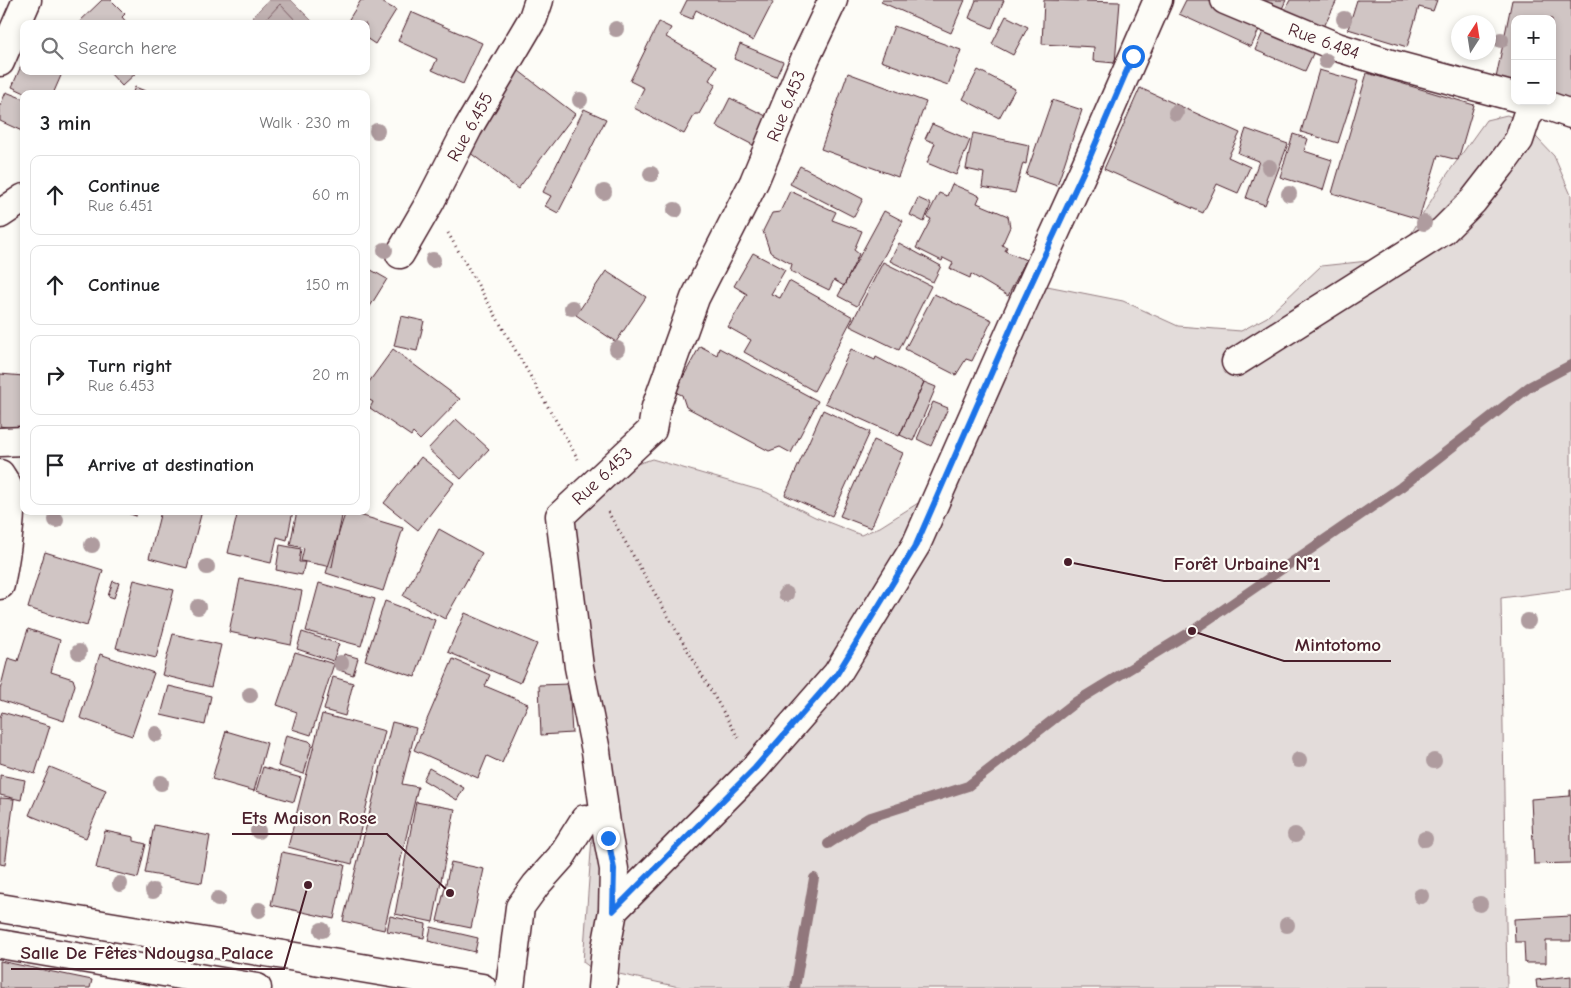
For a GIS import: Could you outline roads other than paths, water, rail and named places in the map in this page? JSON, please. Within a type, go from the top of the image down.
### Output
[{"type":"street","points":[[0,62],[27,0]]},
{"type":"street","name":"Rue 6.455","points":[[400,254],[430,202],[468,128],[533,18],[539,0]]},
{"type":"street","points":[[613,911],[755,768],[837,674],[916,545],[1018,312],[1086,166],[1158,0]]},
{"type":"street","name":"Rue 6.484","points":[[1225,0],[1337,47],[1391,64],[1511,95]]},
{"type":"street","name":"Rue 6.453","points":[[602,988],[606,948],[613,911],[614,869],[596,751],[579,666],[560,516],[652,430],[656,407],[695,298],[754,182],[806,57],[824,4]]},
{"type":"street","points":[[1236,362],[1443,231],[1473,201],[1519,140],[1527,116],[1528,105]]},
{"type":"street","name":"Rue 6.484","points":[[1544,105],[1571,114]]},
{"type":"street","points":[[0,190],[2,195],[0,198]]},
{"type":"street","points":[[0,214],[20,201]]},
{"type":"street","points":[[0,442],[20,441]]},
{"type":"street","points":[[0,474],[9,489],[11,501],[0,585]]},
{"type":"street","points":[[510,988],[520,907],[536,885],[561,857],[585,819]]},
{"type":"street","points":[[0,908],[482,988]]},
{"type":"street","points":[[0,944],[257,988]]},
{"type":"water","points":[[269,0],[291,0],[311,20],[253,20],[253,16]]},
{"type":"waterway","points":[[828,844],[868,818],[968,786],[1077,701],[1192,631],[1401,487],[1529,387],[1571,365]]},
{"type":"waterway","points":[[795,988],[814,878]]},
{"type":"place","name":"Forêt Urbaine N°1","points":[[1068,562]]},
{"type":"place","name":"Mintotomo","points":[[1192,631]]},
{"type":"place","name":"Salle De Fêtes Ndougsa Palace","points":[[308,885]]},
{"type":"place","name":"Ets Maison Rose","points":[[450,893]]}]
